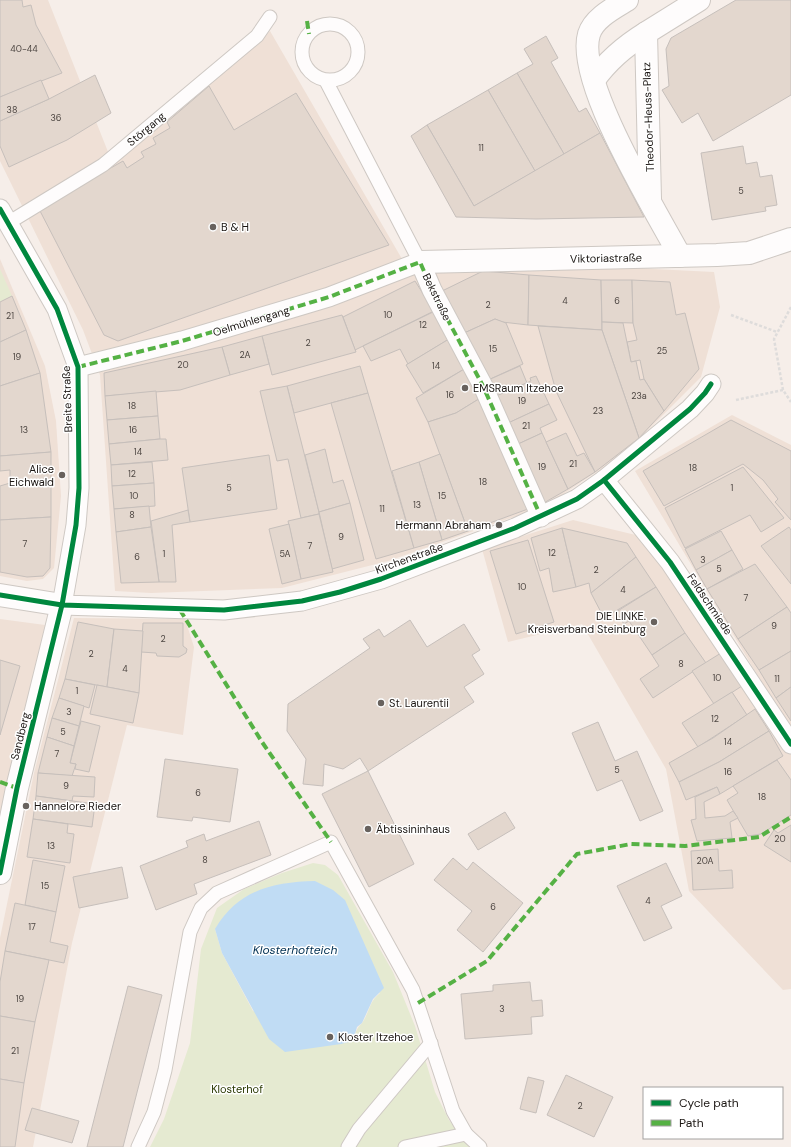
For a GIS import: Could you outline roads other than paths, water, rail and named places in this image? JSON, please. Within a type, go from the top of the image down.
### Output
[{"type":"street","name":"Theodor-Heuss-Platz","points":[[627,0],[598,21],[590,33],[587,53],[594,80],[608,118],[634,173],[680,256]]},
{"type":"street","points":[[594,80],[604,65],[627,45],[699,0]]},
{"type":"street","name":"Theodor-Heuss-Platz","points":[[646,33],[650,201]]},
{"type":"street","name":"Breite Straße","points":[[4,216],[57,309],[78,367],[79,488],[76,525],[62,605]]},
{"type":"street","name":"Viktoriastraße","points":[[420,262],[749,253],[791,239]]},
{"type":"street","name":"Oelmühlengang","points":[[78,367],[182,341],[329,297],[420,262]]},
{"type":"street","name":"Bekstraße","points":[[420,262],[432,290],[483,386],[541,517]]},
{"type":"street","name":"Kirchenstraße","points":[[62,605],[224,610],[302,601],[381,579],[541,517],[577,498],[604,480],[690,409],[705,393],[710,384]]},
{"type":"street","name":"Feldschmiede","points":[[604,480],[670,562],[791,744]]},
{"type":"street","points":[[0,595],[62,605]]},
{"type":"street","name":"Sandberg","points":[[0,873],[3,848],[62,605]]},
{"type":"lane","name":"Störgang","points":[[4,216],[103,165],[257,36],[270,17]]},
{"type":"lane","points":[[322,25],[337,25],[350,32],[356,40],[358,50],[357,62],[348,74],[339,79],[326,80],[316,77],[308,71],[304,63],[302,53],[304,42],[309,34],[316,28],[322,25]]},
{"type":"lane","name":"Bekstraße","points":[[326,80],[420,262]]},
{"type":"lane","points":[[138,1147],[154,1112],[163,1077],[190,932],[201,908],[217,893],[331,842],[413,990],[453,1111],[466,1134],[480,1147]]},
{"type":"lane","points":[[348,1147],[359,1130],[431,1043]]},
{"type":"lane","points":[[405,1147],[466,1134]]},
{"type":"water","name":"Klosterhofteich","points":[[315,881],[333,890],[345,900],[384,988],[373,999],[362,1023],[357,1027],[355,1034],[349,1042],[285,1052],[269,1039],[222,953],[215,929],[234,905],[258,891],[285,883]]},
{"type":"place","name":"B & H","points":[[213,227]]},
{"type":"place","name":"EMSRaum Itzehoe","points":[[465,388]]},
{"type":"place","name":"Alice Eichwald","points":[[62,475]]},
{"type":"place","name":"Hermann Abraham","points":[[499,525]]},
{"type":"place","name":"DIE LINKE. Kreisverband Steinburg","points":[[654,622]]},
{"type":"place","name":"St. Laurentii","points":[[381,703]]},
{"type":"place","name":"Hannelore Rieder","points":[[26,806]]},
{"type":"place","name":"Äbtissininhaus","points":[[368,829]]},
{"type":"place","name":"Kloster Itzehoe","points":[[330,1037]]},
{"type":"park label","name":"Klosterhof","points":[[237,1089]]}]
